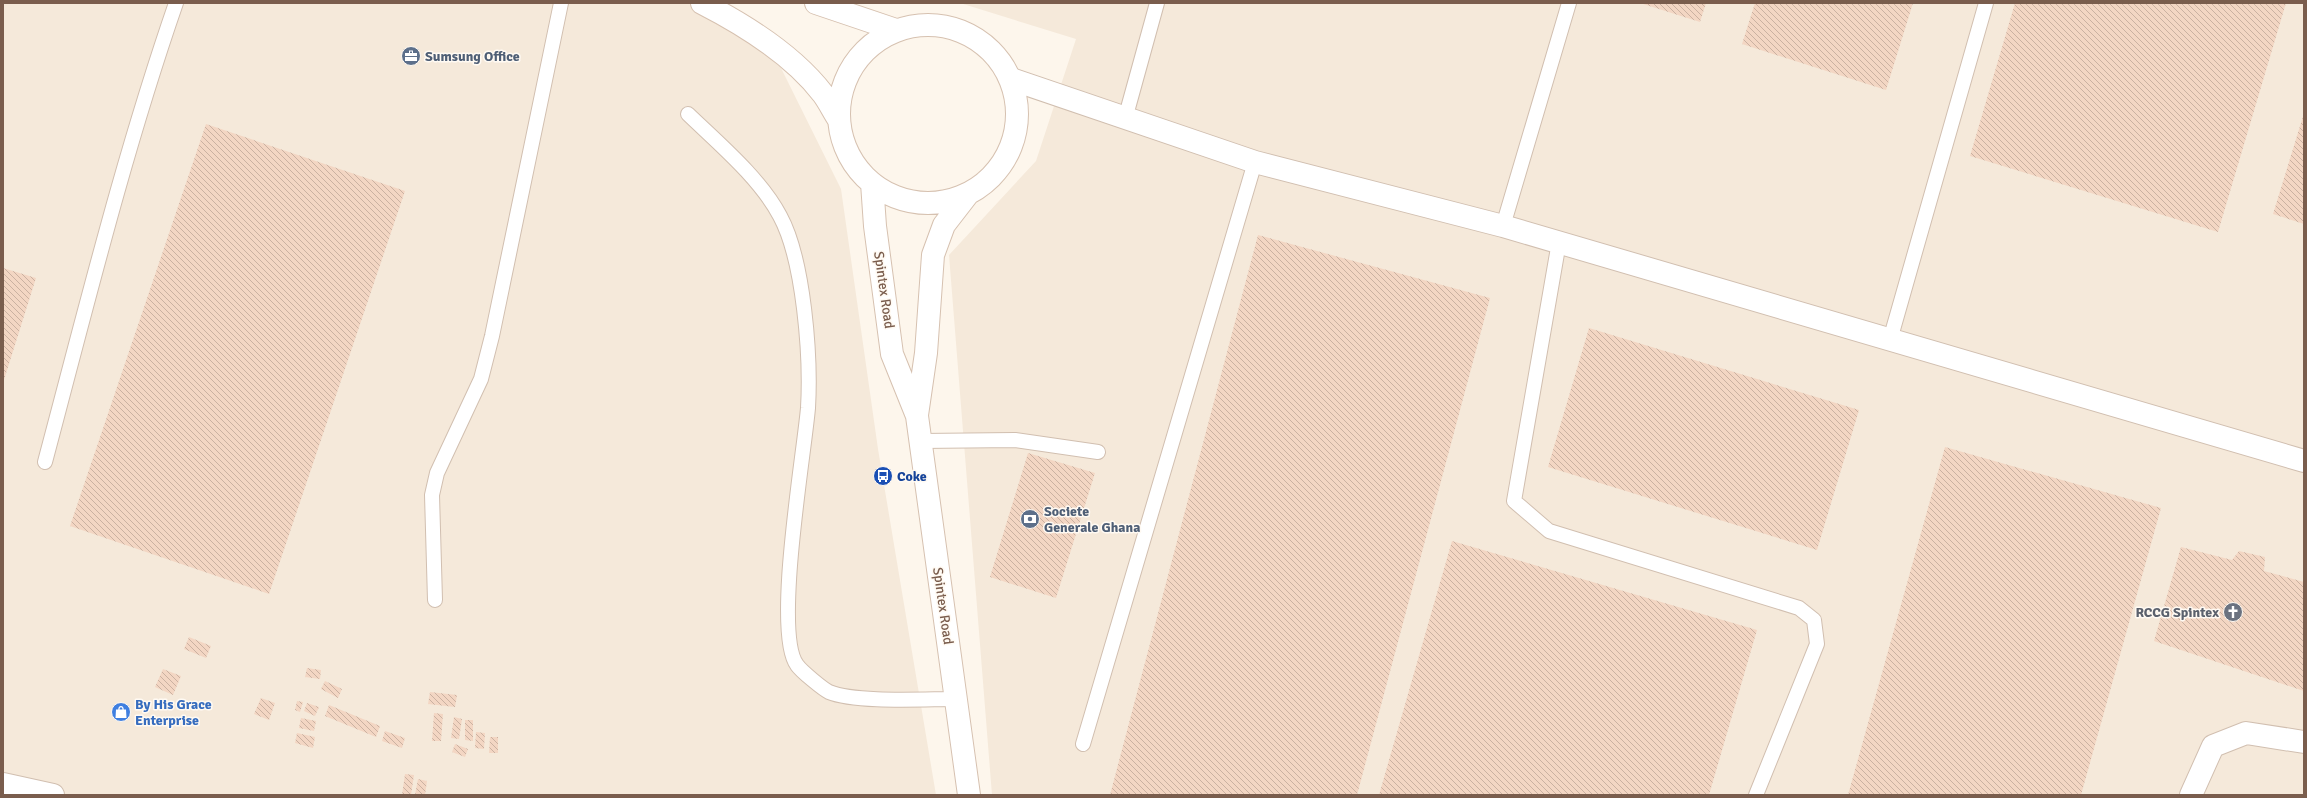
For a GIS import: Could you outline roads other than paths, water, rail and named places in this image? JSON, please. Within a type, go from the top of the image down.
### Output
[{"type":"main road","points":[[702,3],[766,42],[801,71],[823,94],[839,120]]},
{"type":"main road","points":[[816,3],[896,30]]},
{"type":"main road","points":[[930,24],[963,31],[992,50],[1011,79],[1018,112],[1013,145],[995,174],[968,194],[936,203],[902,199],[872,183],[852,160],[844,144],[839,120],[844,82],[864,50],[896,30],[930,24]]},
{"type":"main road","points":[[1011,79],[1255,162],[1503,226],[2304,461]]},
{"type":"main road","name":"Spintex Road","points":[[872,183],[875,226],[892,354],[917,416],[921,441],[969,795]]},
{"type":"main road","name":"Spintex Road","points":[[917,416],[926,353],[932,255],[944,225],[968,194]]},
{"type":"main road","points":[[2190,795],[2213,746],[2246,733],[2304,742]]},
{"type":"main road","points":[[3,784],[53,795]]},
{"type":"lane","points":[[44,462],[106,233],[154,66],[176,3]]},
{"type":"lane","points":[[435,600],[432,495],[437,473],[481,379],[492,336],[561,3]]},
{"type":"lane","points":[[1126,119],[1157,3]]},
{"type":"lane","points":[[1503,226],[1569,3]]},
{"type":"lane","points":[[1890,340],[1986,3]]},
{"type":"lane","points":[[688,114],[758,185],[780,216],[797,261],[809,379],[808,408],[790,569],[788,643],[796,665],[829,692],[858,697],[955,699]]},
{"type":"lane","points":[[1083,744],[1255,162]]},
{"type":"lane","points":[[1559,242],[1514,501],[1549,531],[1799,608],[1814,620],[1817,644],[1756,795]]},
{"type":"lane","points":[[921,441],[1015,440],[1098,452]]},
{"type":"place","name":"Sumsung Office","points":[[411,56]]},
{"type":"place","name":"Coke","points":[[883,476]]},
{"type":"place","name":"Societe Generale Ghana","points":[[1030,519]]},
{"type":"place","name":"RCCG Spintex","points":[[2233,612]]},
{"type":"place","name":"By His Grace Enterprise","points":[[121,712]]}]
